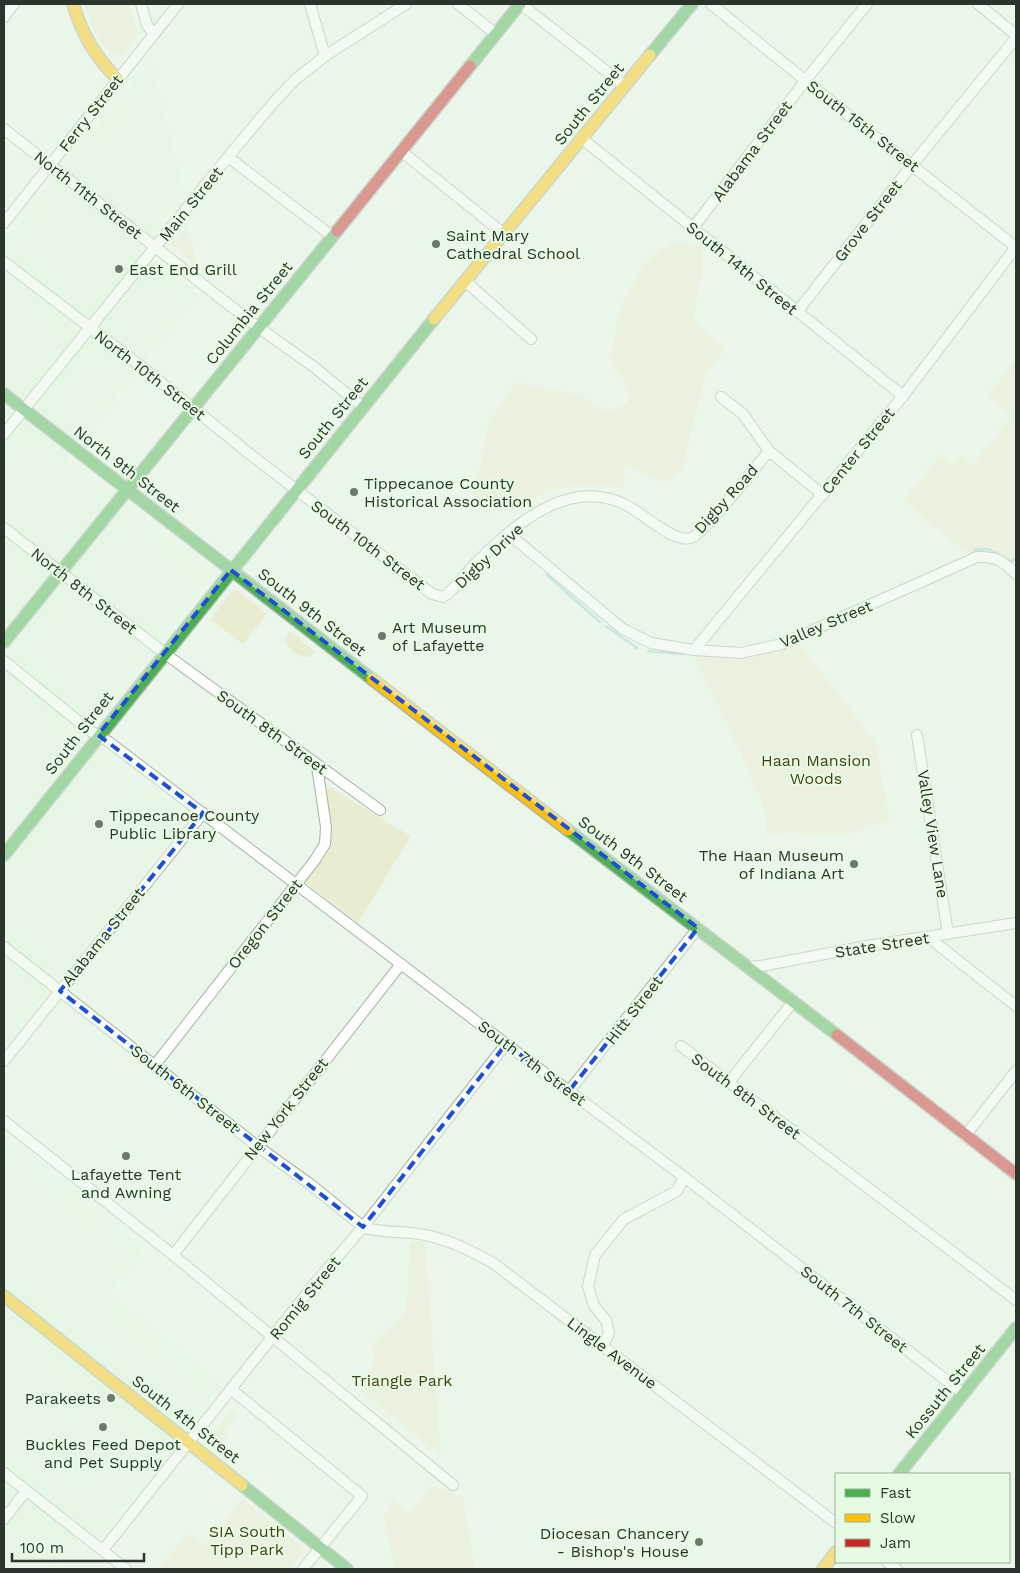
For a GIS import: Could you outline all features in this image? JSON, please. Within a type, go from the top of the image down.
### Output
[{"type":"main road","points":[[73,4],[79,26],[89,45],[118,79]]},
{"type":"main road","name":"Columbia Street","points":[[4,642],[520,4]]},
{"type":"main road","name":"South Street","points":[[4,856],[98,735],[231,570],[624,85],[692,4]]},
{"type":"main road","name":"North 9th Street","points":[[4,394],[231,570]]},
{"type":"main road","name":"South 9th Street","points":[[231,570],[488,770],[749,967],[1016,1174]]},
{"type":"main road","name":"South 4th Street","points":[[4,1296],[347,1569]]},
{"type":"main road","name":"Kossuth Street","points":[[900,1473],[1016,1328]]},
{"type":"main road","points":[[823,1569],[835,1553]]},
{"type":"street","points":[[4,16],[14,4]]},
{"type":"street","points":[[141,4],[148,26],[154,34]]},
{"type":"street","name":"Ferry Street","points":[[4,223],[178,4]]},
{"type":"street","points":[[310,4],[325,56]]},
{"type":"street","name":"Main Street","points":[[4,434],[274,102],[296,79],[325,56],[406,4]]},
{"type":"street","points":[[458,4],[496,34]]},
{"type":"street","points":[[520,4],[624,85]]},
{"type":"street","name":"South 15th Street","points":[[710,4],[1016,246]]},
{"type":"street","name":"Alabama Street","points":[[693,228],[805,80],[867,4]]},
{"type":"street","points":[[978,4],[1016,36]]},
{"type":"street","name":"Grove Street","points":[[797,312],[1016,36]]},
{"type":"street","name":"North 11th Street","points":[[4,128],[156,248],[314,367],[363,407]]},
{"type":"street","name":"South 14th Street","points":[[581,138],[903,396]]},
{"type":"street","points":[[401,151],[504,234]]},
{"type":"street","points":[[228,157],[332,236]]},
{"type":"street","name":"Center Street","points":[[694,650],[903,396],[1016,246]]},
{"type":"street","name":"North 10th Street","points":[[4,262],[296,490]]},
{"type":"street","points":[[465,281],[531,339]]},
{"type":"street","points":[[721,397],[743,414],[769,451]]},
{"type":"street","name":"Digby Road","points":[[591,496],[617,501],[629,506],[674,536],[691,538],[701,532],[769,451],[822,495]]},
{"type":"street","name":"South 10th Street","points":[[296,490],[432,594],[443,598]]},
{"type":"street","name":"Digby Drive","points":[[443,598],[450,593],[473,566],[509,534],[538,512],[572,498],[591,496]]},
{"type":"street","name":"North 8th Street","points":[[4,528],[164,653]]},
{"type":"street","name":"Valley Street","points":[[509,534],[623,629],[651,643],[694,650],[741,653],[782,644],[977,558],[990,557],[1001,560],[1016,574]]},
{"type":"street","name":"South 8th Street","points":[[164,653],[380,810]]},
{"type":"street","name":"South 7th Street","points":[[4,661],[88,730],[98,735],[203,813],[684,1177],[964,1394]]},
{"type":"street","name":"Valley View Lane","points":[[918,735],[948,934]]},
{"type":"street","name":"Oregon Street","points":[[155,1065],[315,860],[325,844],[326,827],[317,766]]},
{"type":"street","name":"Alabama Street","points":[[4,1061],[203,813]]},
{"type":"street","name":"State Street","points":[[749,967],[1016,922]]},
{"type":"street","name":"Hitt Street","points":[[569,1091],[698,928]]},
{"type":"street","points":[[928,937],[1016,1006]]},
{"type":"street","name":"South 6th Street","points":[[4,946],[256,1146],[310,1184],[365,1228]]},
{"type":"street","name":"New York Street","points":[[173,1255],[256,1146],[401,964]]},
{"type":"street","points":[[729,1082],[793,1002]]},
{"type":"street","name":"Romig Street","points":[[103,1550],[232,1390],[272,1337],[365,1228],[506,1044]]},
{"type":"street","name":"South 8th Street","points":[[681,1046],[1016,1300]]},
{"type":"street","points":[[965,1136],[1016,1071]]},
{"type":"street","points":[[4,1121],[173,1255],[453,1485]]},
{"type":"street","points":[[603,1345],[609,1333],[606,1320],[594,1306],[588,1286],[595,1255],[624,1220],[677,1191],[684,1177]]},
{"type":"street","name":"Lingle Avenue","points":[[365,1228],[424,1234],[454,1243],[493,1263],[835,1522]]},
{"type":"street","points":[[232,1390],[362,1496],[303,1569]]},
{"type":"street","points":[[4,1473],[126,1569]]},
{"type":"street","points":[[4,1519],[26,1491]]},
{"type":"highlighted area","points":[[231,570],[698,928],[569,1091],[506,1044],[363,1227],[60,991],[203,813],[98,735]]},
{"type":"shaded area","points":[[150,62],[184,192],[139,248],[197,294],[66,459],[213,573],[80,740],[103,753],[185,814],[184,820],[4,1046],[4,245]]},
{"type":"shaded area","points":[[4,1137],[143,1249],[107,1295],[220,1385],[101,1531],[89,1523],[53,1569],[4,1569]]},
{"type":"green space","points":[[85,4],[129,4],[138,35],[123,54],[115,53],[102,44],[93,28]]},
{"type":"green space","points":[[186,227],[199,267],[172,244]]},
{"type":"green space","points":[[670,242],[701,246],[703,265],[693,321],[726,349],[706,374],[682,470],[665,481],[625,466],[623,488],[590,484],[552,490],[515,507],[485,514],[470,490],[480,469],[489,421],[517,382],[579,395],[609,412],[628,403],[628,385],[611,362],[614,336],[622,304],[645,265]]},
{"type":"green space","points":[[1016,360],[1016,561],[1013,565],[991,552],[971,555],[964,551],[904,501],[941,455],[952,465],[960,456],[973,465],[1012,416],[987,396]]},
{"type":"green space","points":[[237,590],[267,614],[243,644],[210,619],[232,591]]},
{"type":"green space","points":[[289,631],[315,651],[311,658],[295,654],[285,642]]},
{"type":"green space","name":"Haan Mansion Woods","points":[[798,642],[875,742],[890,820],[844,835],[813,836],[793,831],[768,836],[763,805],[737,744],[693,655]]},
{"type":"green space","points":[[327,786],[411,836],[358,923],[304,881],[329,850],[332,829],[326,801]]},
{"type":"green space","name":"Triangle Park","points":[[410,1242],[425,1242],[441,1455],[360,1390],[374,1363],[372,1346],[406,1314]]},
{"type":"green space","points":[[232,1410],[239,1413],[225,1432],[228,1434],[216,1449],[207,1442]]},
{"type":"green space","points":[[433,1486],[463,1497],[475,1569],[395,1569],[384,1517],[393,1497],[408,1514]]},
{"type":"green space","name":"SIA South Tipp Park","points":[[243,1499],[305,1549],[288,1569],[158,1569],[188,1533],[204,1546]]},
{"type":"waterway","points":[[974,550],[989,549],[1011,561],[1016,559]]},
{"type":"waterway","points":[[547,575],[600,622]]},
{"type":"waterway","points":[[606,626],[637,648]]},
{"type":"waterway","points":[[648,651],[683,654]]},
{"type":"traffic: fast","points":[[470,66],[520,4]]},
{"type":"traffic: fast","points":[[650,55],[692,4]]},
{"type":"traffic: fast","points":[[4,642],[337,231]]},
{"type":"traffic: fast","points":[[4,855],[434,319]]},
{"type":"traffic: fast","points":[[4,394],[372,679]]},
{"type":"traffic: fast","points":[[568,830],[837,1035]]},
{"type":"traffic: fast","points":[[900,1473],[1016,1328]]},
{"type":"traffic: fast","points":[[242,1485],[347,1569]]},
{"type":"traffic: slow","points":[[73,4],[90,45],[118,79]]},
{"type":"traffic: slow","points":[[434,319],[650,55]]},
{"type":"traffic: slow","points":[[372,679],[568,830]]},
{"type":"traffic: slow","points":[[4,1296],[242,1485]]},
{"type":"traffic: slow","points":[[823,1569],[835,1553]]},
{"type":"traffic: jam","points":[[337,231],[470,66]]},
{"type":"traffic: jam","points":[[837,1035],[1016,1174]]},
{"type":"place","name":"Saint Mary Cathedral School","points":[[436,244]]},
{"type":"place","name":"East End Grill","points":[[119,269]]},
{"type":"place","name":"Tippecanoe County Historical Association","points":[[354,492]]},
{"type":"place","name":"Art Museum of Lafayette","points":[[382,636]]},
{"type":"place","name":"Tippecanoe County Public Library","points":[[99,824]]},
{"type":"place","name":"The Haan Museum of Indiana Art","points":[[854,864]]},
{"type":"place","name":"Lafayette Tent and Awning","points":[[126,1156]]},
{"type":"place","name":"Parakeets","points":[[111,1398]]},
{"type":"place","name":"Buckles Feed Depot and Pet Supply","points":[[103,1427]]},
{"type":"place","name":"Diocesan Chancery - Bishop's House","points":[[699,1542]]}]
